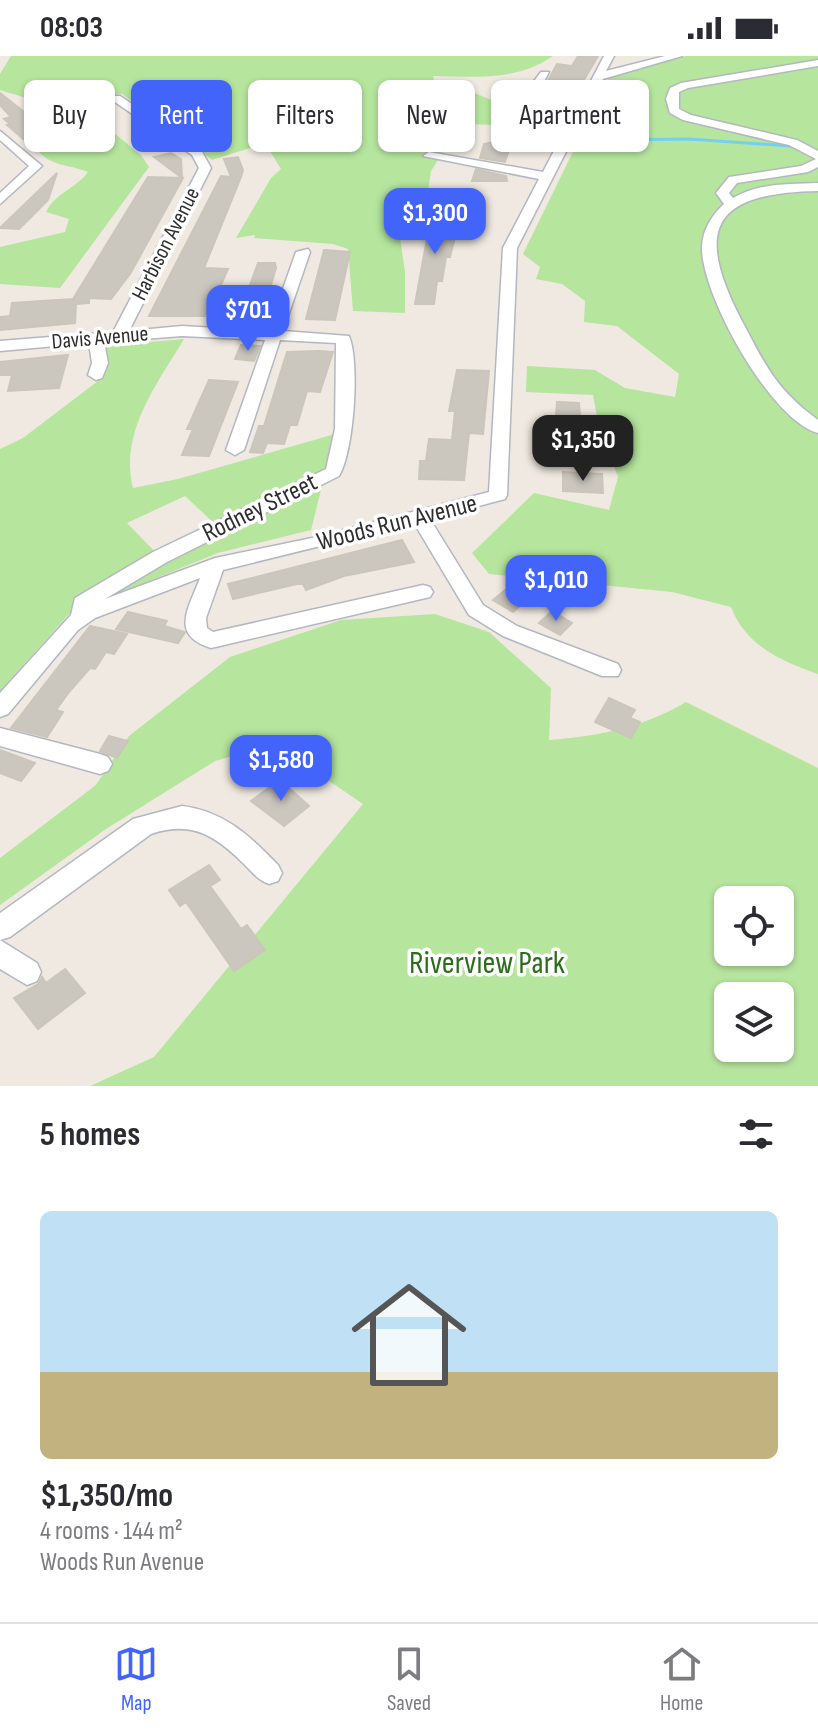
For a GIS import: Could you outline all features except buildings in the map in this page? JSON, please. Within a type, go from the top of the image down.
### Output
[{"type":"street","name":"Woods Run Avenue","points":[[599,80],[609,56]]},
{"type":"street","points":[[601,76],[677,56]]},
{"type":"street","points":[[790,56],[818,60]]},
{"type":"street","points":[[732,205],[722,193],[733,180],[804,169],[818,159],[793,142],[687,118],[674,111],[671,99],[679,87],[818,60]]},
{"type":"street","points":[[540,80],[545,74]]},
{"type":"street","name":"Harbison Avenue","points":[[116,98],[197,153],[205,168],[118,337]]},
{"type":"street","points":[[0,134],[36,166],[0,200]]},
{"type":"street","name":"Woods Run Avenue","points":[[0,708],[81,617],[215,565],[498,495],[509,253],[561,152]]},
{"type":"street","points":[[429,156],[548,177]]},
{"type":"street","points":[[727,188],[756,191],[818,187]]},
{"type":"street","points":[[756,191],[720,215],[709,247],[714,284],[763,376],[799,416],[818,428]]},
{"type":"street","points":[[235,450],[303,252]]},
{"type":"street","name":"Davis Avenue","points":[[0,346],[182,331],[344,339]]},
{"type":"street","points":[[96,339],[100,363],[96,375]]},
{"type":"street","name":"Rodney Street","points":[[81,617],[82,603],[125,577],[333,472],[338,465],[343,432],[344,339]]},
{"type":"street","points":[[419,516],[476,610],[510,631],[610,670]]},
{"type":"street","points":[[215,565],[196,618],[196,632],[211,640],[423,592]]},
{"type":"street","points":[[0,737],[100,764]]},
{"type":"street","points":[[0,928],[142,826],[159,819],[192,817],[217,824],[231,832],[269,873]]},
{"type":"street","points":[[0,953],[27,972]]},
{"type":"green space","points":[[11,56],[553,56],[510,74],[433,76],[434,80],[378,80],[378,152],[443,152],[431,171],[428,192],[401,214],[399,230],[405,272],[405,313],[353,311],[348,249],[333,244],[254,238],[255,235],[236,238],[271,178],[281,169],[271,152],[362,152],[362,80],[248,80],[248,149],[212,160],[201,152],[232,152],[232,80],[131,80],[131,101],[122,94],[115,95],[115,80],[24,80],[24,97],[0,90],[0,74]]},
{"type":"green space","points":[[686,56],[818,56],[818,674],[791,664],[755,642],[731,607],[672,592],[489,574],[472,553],[534,493],[609,510],[618,477],[599,427],[593,395],[526,392],[527,366],[595,370],[625,388],[675,397],[679,374],[617,326],[584,322],[585,301],[562,284],[536,279],[540,267],[523,254],[573,152],[649,152],[649,80],[609,78]]},
{"type":"green space","points":[[475,93],[491,100],[491,125],[475,124]]},
{"type":"green space","points":[[115,134],[131,147],[131,152],[141,155],[149,167],[60,288],[0,284],[0,247],[65,232],[69,219],[46,212],[55,200],[88,172],[53,162],[39,152],[115,152]]},
{"type":"green space","points":[[184,339],[152,391],[136,429],[131,448],[133,488],[178,479],[335,434],[311,530],[218,553],[70,613],[0,691],[0,449],[23,438],[102,378],[106,359],[104,346]],"holes":[[[185,496],[218,527],[160,557],[127,523]]]},
{"type":"green space","name":"Riverview Park","points":[[435,614],[489,632],[551,688],[549,740],[620,729],[686,702],[818,768],[818,1086],[90,1086],[154,1057],[363,804],[275,744],[215,761],[106,829],[0,905],[0,858],[96,785],[129,736],[230,657],[341,620]]},
{"type":"waterway","points":[[649,139],[791,146]]}]
